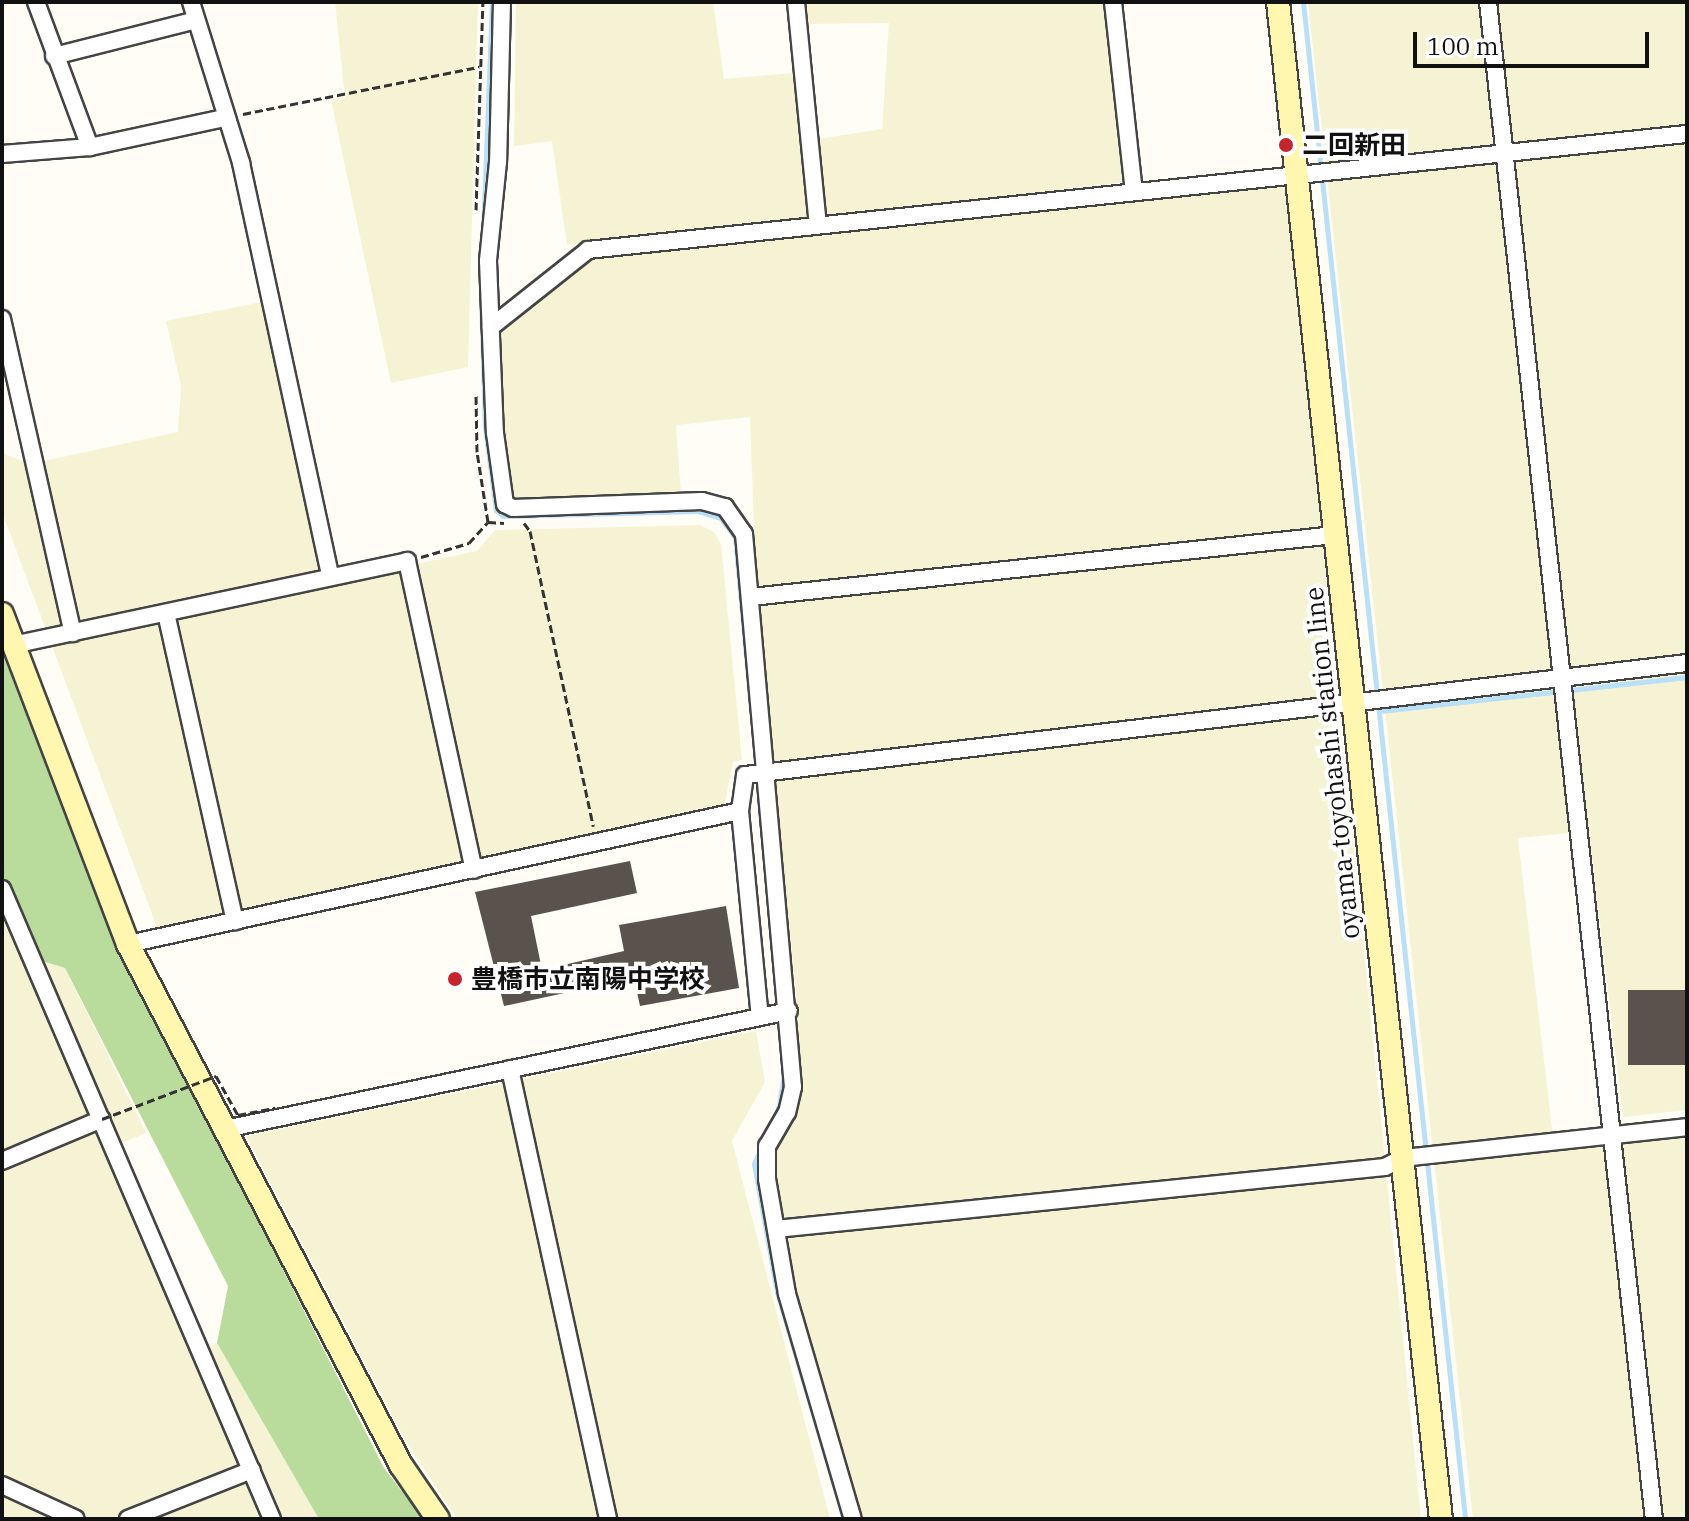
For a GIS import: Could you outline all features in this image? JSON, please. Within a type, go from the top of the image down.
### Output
[{"type":"main road","name":"oyama-toyohashi station line","points":[[1278,2],[1335,535],[1361,702],[1420,1156],[1441,1519]]},
{"type":"main road","points":[[2,614],[128,944],[401,1465],[438,1519]]},
{"type":"street","points":[[36,2],[90,147]]},
{"type":"street","points":[[191,2],[224,118],[241,163],[330,575]]},
{"type":"street","points":[[502,2],[498,162],[488,261],[495,433],[505,504],[513,508],[713,502],[725,507],[744,534],[789,1011],[791,1098],[765,1159],[787,1294],[853,1519]]},
{"type":"street","points":[[796,2],[818,225]]},
{"type":"street","points":[[1113,2],[1134,191]]},
{"type":"street","points":[[1488,2],[1654,1519]]},
{"type":"street","points":[[54,56],[196,20]]},
{"type":"street","points":[[2,154],[90,147],[224,118]]},
{"type":"street","points":[[491,327],[588,250],[1687,134]]},
{"type":"street","points":[[2,319],[73,633]]},
{"type":"street","points":[[751,597],[1335,535]]},
{"type":"street","points":[[13,645],[407,561],[474,870]]},
{"type":"street","points":[[166,613],[235,921]]},
{"type":"street","points":[[765,1016],[740,811],[745,775],[1687,663]]},
{"type":"street","points":[[128,944],[740,811]]},
{"type":"street","points":[[2,889],[272,1519]]},
{"type":"street","points":[[225,1129],[789,1011]]},
{"type":"street","points":[[510,1069],[608,1519]]},
{"type":"street","points":[[2,1161],[102,1119]]},
{"type":"street","points":[[776,1229],[1385,1167],[1420,1156],[1687,1127]]},
{"type":"street","points":[[128,1519],[252,1470]]},
{"type":"street","points":[[2,1485],[76,1519]]},
{"type":"path","points":[[224,118],[479,67]]},
{"type":"path","points":[[488,522],[523,523],[530,531],[597,843]]},
{"type":"path","points":[[102,1119],[216,1076],[238,1115],[275,1108]]},
{"type":"shaded area","points":[[335,2],[478,2],[468,367],[391,383],[331,100],[345,98]]},
{"type":"shaded area","points":[[516,2],[713,2],[724,79],[793,73],[810,221],[567,245],[552,141],[514,146]]},
{"type":"shaded area","points":[[803,2],[1105,2],[1125,182],[827,218],[818,139],[882,129],[889,23],[806,24]]},
{"type":"shaded area","points":[[1308,2],[1687,2],[1687,1110],[1623,1117],[1589,831],[1518,838],[1554,1146],[1687,1134],[1687,1519],[1473,1519]]},
{"type":"shaded area","points":[[1287,184],[1421,1519],[862,1519],[798,1312],[769,1156],[789,1118],[794,1030],[799,1022],[757,609],[750,417],[676,425],[681,494],[513,502],[501,428],[500,333],[592,257]]},
{"type":"shaded area","points":[[267,301],[326,583],[477,551],[495,530],[700,525],[714,532],[721,544],[742,760],[733,762],[724,808],[158,930],[2,512],[2,453],[30,464],[178,432],[181,386],[166,321]]},
{"type":"shaded area","points":[[2,906],[29,965],[42,961],[65,968],[146,1133],[110,1148],[197,1352],[217,1343],[319,1519],[2,1519]]},
{"type":"shaded area","points":[[756,1031],[765,1082],[732,1141],[830,1519],[457,1519],[406,1442],[246,1136]]},
{"type":"green space","points":[[2,644],[115,940],[384,1468],[423,1519],[319,1519],[217,1343],[228,1286],[65,968],[42,961],[2,874]]},
{"type":"building","points":[[630,861],[637,893],[531,916],[542,970],[624,951],[619,925],[726,906],[739,988],[640,1006],[634,978],[504,1006],[475,892]]},
{"type":"building","points":[[1628,990],[1687,990],[1687,1065],[1628,1065]]},
{"type":"waterway","points":[[483,233],[492,2]]},
{"type":"waterway","points":[[1303,2],[1465,1519]]},
{"type":"waterway","points":[[481,295],[485,427],[496,510],[503,516],[698,511],[721,518],[735,537],[751,709]]},
{"type":"waterway","points":[[1380,711],[1687,677]]},
{"type":"waterway","points":[[758,783],[784,1074],[779,1106],[754,1164],[777,1292],[844,1519]]},
{"type":"place","name":"二回新田","points":[[1286,145]]},
{"type":"place","name":"豊橋市立南陽中学校","points":[[455,979]]}]
